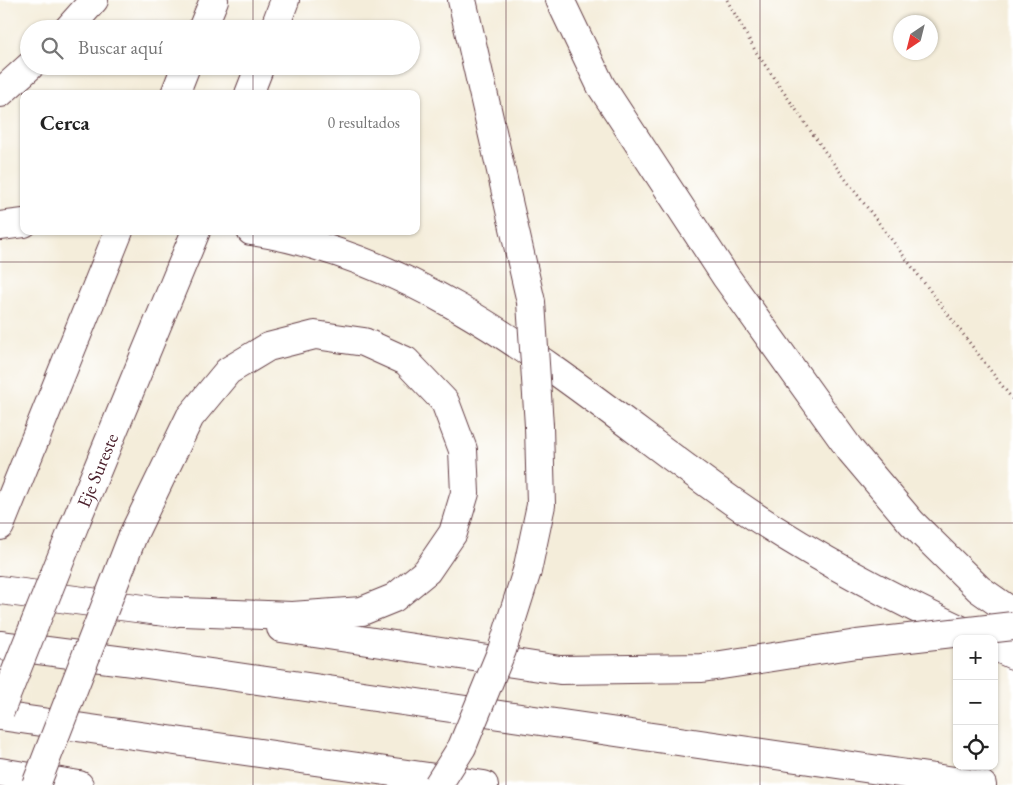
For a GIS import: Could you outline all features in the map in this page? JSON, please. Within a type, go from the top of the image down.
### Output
[{"type":"highway","points":[[76,20],[94,0]]},
{"type":"highway","points":[[206,20],[214,0]]},
{"type":"highway","points":[[277,20],[285,0]]},
{"type":"highway","points":[[438,785],[462,747],[502,650],[527,571],[541,505],[540,426],[531,302],[462,0]]},
{"type":"highway","points":[[560,0],[606,94],[726,277],[850,451],[912,523],[979,589],[1013,613]]},
{"type":"highway","points":[[0,93],[20,75]]},
{"type":"highway","points":[[177,90],[182,75]]},
{"type":"highway","points":[[251,90],[256,75]]},
{"type":"highway","points":[[0,226],[20,224]]},
{"type":"highway","points":[[269,235],[327,248],[391,272],[468,312],[544,363],[733,501],[810,551],[894,598],[971,635]]},
{"type":"highway","points":[[3,518],[118,236]]},
{"type":"highway","name":"Eje Sureste","points":[[0,711],[193,238]]},
{"type":"highway","points":[[36,785],[133,535],[190,417],[228,371],[268,347],[314,335],[364,342],[406,361],[445,402],[463,450],[465,493],[453,533],[427,571],[394,598],[362,610],[292,616],[157,611]]},
{"type":"highway","points":[[0,590],[560,670],[702,668],[858,644],[1013,626]]},
{"type":"highway","points":[[0,645],[148,664],[982,785]]},
{"type":"highway","points":[[998,648],[1013,655]]},
{"type":"highway","points":[[0,716],[484,785]]},
{"type":"highway","points":[[0,772],[79,785]]},
{"type":"path","points":[[727,0],[756,52],[828,156],[1013,400]]}]
